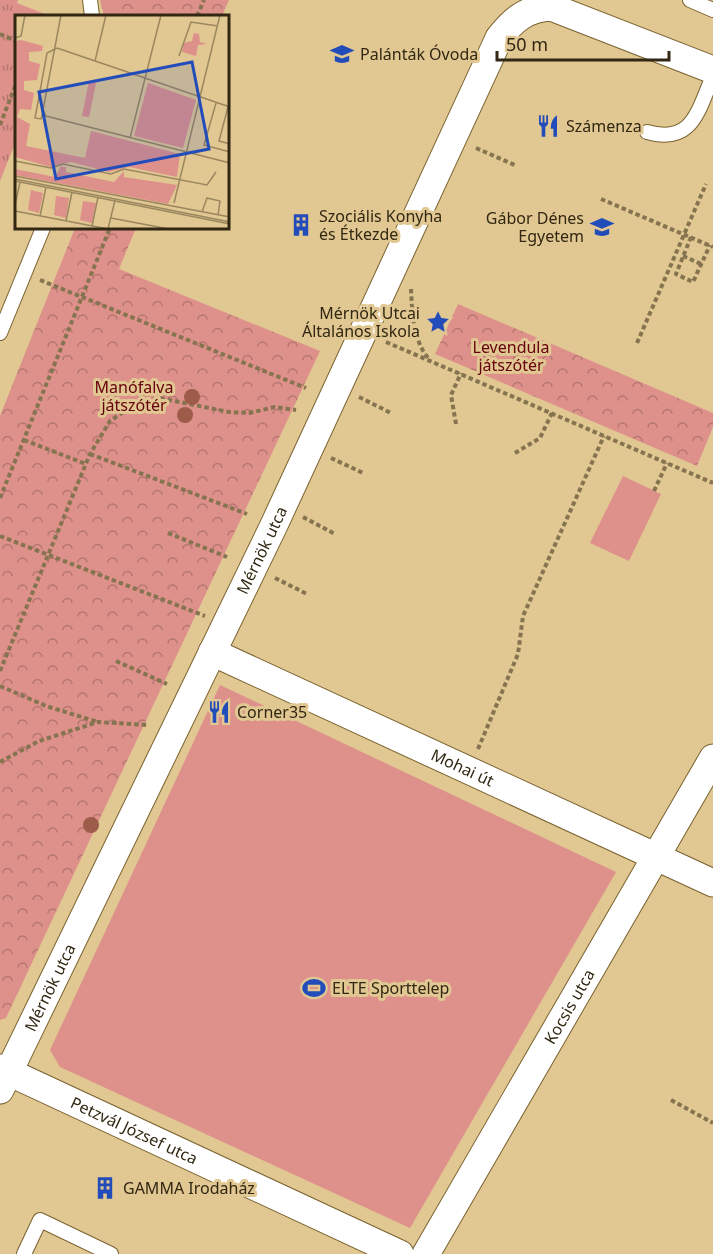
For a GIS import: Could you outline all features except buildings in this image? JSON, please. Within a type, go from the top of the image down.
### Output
[{"type":"street","points":[[536,7],[713,70]]},
{"type":"street","name":"Mérnök utca","points":[[3,1077],[274,525],[499,38],[511,22],[536,7]]},
{"type":"street","name":"Mohai út","points":[[212,652],[713,883]]},
{"type":"street","name":"Kocsis utca","points":[[426,1254],[713,758]]},
{"type":"street","name":"Petzvál József utca","points":[[3,1077],[400,1254]]},
{"type":"lane","points":[[90,0],[92,15]]},
{"type":"lane","points":[[690,0],[713,10]]},
{"type":"lane","points":[[647,132],[673,135],[688,128],[713,76]]},
{"type":"lane","points":[[0,333],[42,230]]},
{"type":"lane","points":[[24,1254],[40,1220],[111,1254]]},
{"type":"path","points":[[197,15],[204,0]]},
{"type":"path","points":[[0,34],[15,41]]},
{"type":"path","points":[[1,121],[15,86]]},
{"type":"path","points":[[469,145],[517,166]]},
{"type":"path","points":[[637,343],[706,184]]},
{"type":"path","points":[[601,199],[684,234],[691,237],[711,246],[693,282],[676,274],[691,237]]},
{"type":"path","points":[[0,498],[109,230]]},
{"type":"path","points":[[683,256],[701,264]]},
{"type":"path","points":[[24,273],[306,388]]},
{"type":"path","points":[[411,283],[416,331],[421,346],[432,361]]},
{"type":"path","points":[[381,340],[712,482]]},
{"type":"path","points":[[456,424],[451,394],[461,373]]},
{"type":"path","points":[[355,395],[391,413]]},
{"type":"path","points":[[0,671],[90,454],[110,421],[138,402],[160,398],[229,412],[249,413],[276,407],[296,410]]},
{"type":"path","points":[[515,453],[540,438],[552,413]]},
{"type":"path","points":[[468,770],[518,654],[523,616],[604,436]]},
{"type":"path","points":[[24,440],[86,464]]},
{"type":"path","points":[[90,454],[247,514]]},
{"type":"path","points":[[326,456],[363,473]]},
{"type":"path","points":[[654,491],[667,463]]},
{"type":"path","points":[[297,514],[335,534]]},
{"type":"path","points":[[168,533],[227,557]]},
{"type":"path","points":[[0,536],[200,614]]},
{"type":"path","points":[[269,574],[307,594]]},
{"type":"path","points":[[116,661],[167,684]]},
{"type":"path","points":[[0,686],[46,706],[99,722],[148,725]]},
{"type":"path","points":[[0,762],[39,741],[99,722]]},
{"type":"path","points":[[671,1100],[713,1123]]},
{"type":"green space","points":[[0,0],[18,0],[17,3],[47,15],[15,15],[15,144],[0,181]]},
{"type":"green space","points":[[100,0],[229,0],[222,15],[104,15]]},
{"type":"green space","name":"Manófalva játszótér","points":[[74,230],[135,230],[119,269],[320,351],[6,1018],[0,1020],[0,416]]},
{"type":"green space","name":"Levendula játszótér","points":[[458,304],[713,413],[713,427],[697,466],[435,354]]},
{"type":"green space","points":[[623,476],[661,494],[629,561],[590,543]]},
{"type":"green space","name":"ELTE Sporttelep","points":[[220,685],[616,872],[410,1228],[60,1067],[50,1050]]},
{"type":"place","name":"Palánták Óvoda","points":[[342,54]]},
{"type":"place","name":"Számenza","points":[[548,126]]},
{"type":"place","name":"Szociális Konyha és Étkezde","points":[[301,225]]},
{"type":"place","name":"Gábor Dénes Egyetem","points":[[602,227]]},
{"type":"place","name":"Mérnök Utcai Általános Iskola","points":[[438,322]]},
{"type":"place","name":"Corner35","points":[[219,712]]},
{"type":"place","name":"ELTE Sporttelep","points":[[314,988]]},
{"type":"place","name":"GAMMA Irodaház","points":[[105,1188]]}]
